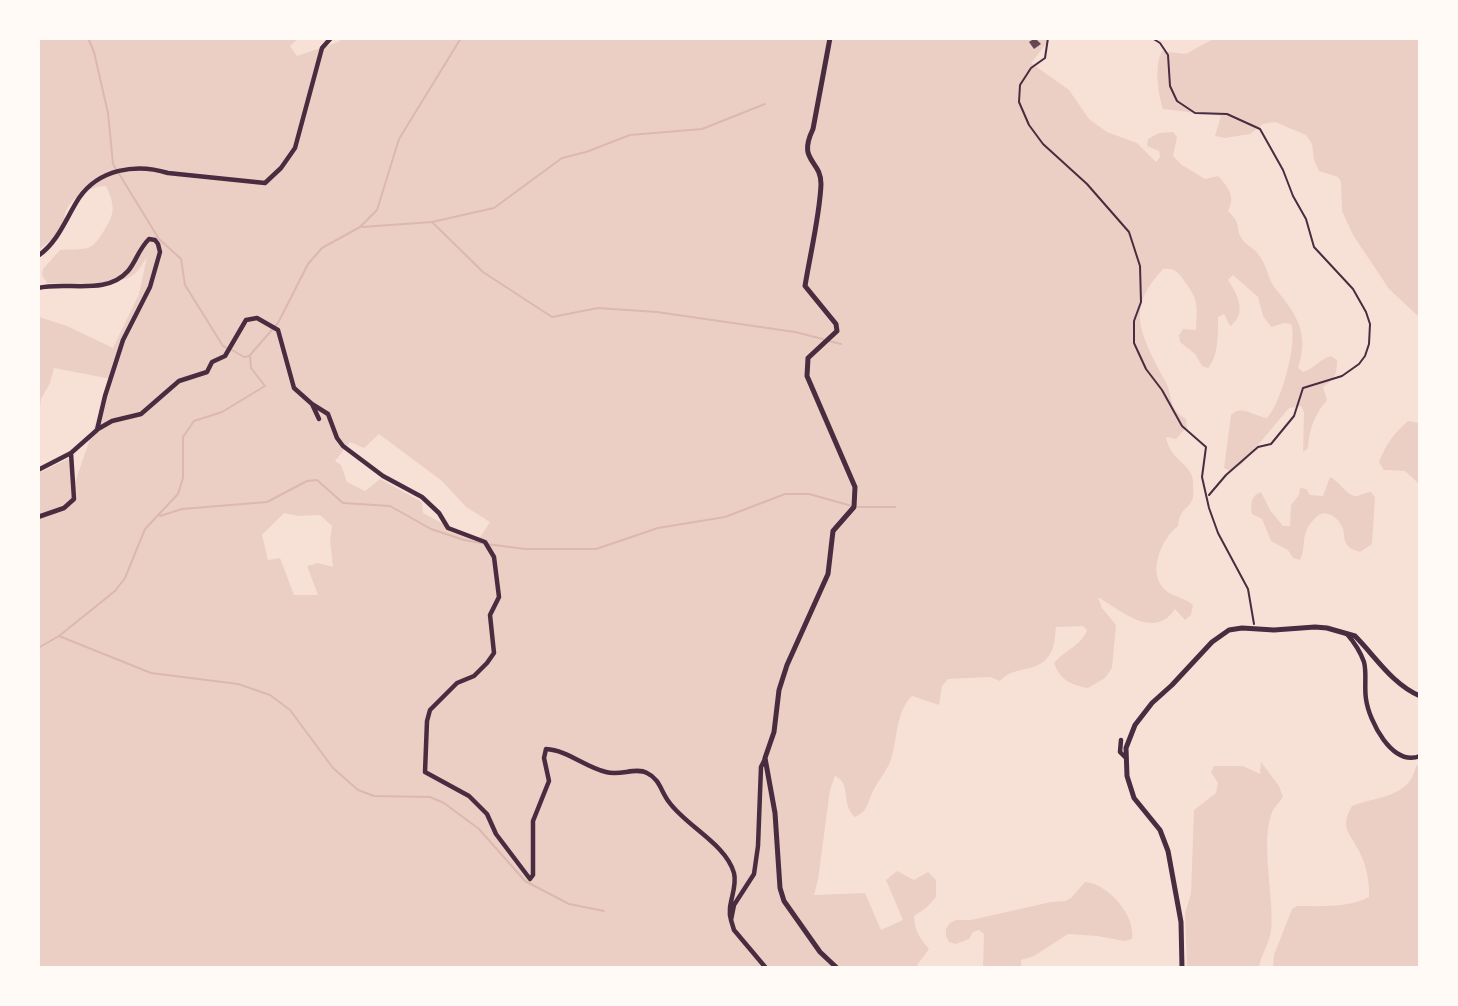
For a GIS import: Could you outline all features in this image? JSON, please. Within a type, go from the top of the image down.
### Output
[{"type":"street","points":[[38,256],[57,238],[80,196],[92,184],[122,169],[154,168],[168,173],[265,183],[281,169],[295,148],[322,48],[331,38]]},
{"type":"street","points":[[731,920],[734,905],[754,874],[758,846],[761,766],[774,732],[779,690],[787,665],[828,574],[833,531],[854,504],[855,487],[807,376],[808,358],[837,331],[836,324],[805,286],[821,181],[807,151],[807,143],[813,129],[830,38]]},
{"type":"street","points":[[38,288],[49,285],[105,286],[128,271],[139,249],[149,239],[159,244],[160,252],[150,287],[123,340],[97,430]]},
{"type":"street","points":[[38,470],[71,453],[97,430],[112,421],[141,414],[179,381],[207,372],[212,362],[225,356],[246,320],[257,318],[278,330],[294,388],[328,414],[343,446],[383,476],[422,497],[439,513],[448,528],[485,542],[494,557],[499,597],[490,615],[494,653],[474,677],[457,683],[430,710],[425,772],[469,796],[487,814],[496,834],[530,879],[533,875],[533,821],[549,781],[544,758],[546,749],[556,750],[581,764],[606,772],[646,772],[656,779],[669,803],[727,858],[734,874],[734,891],[729,914],[734,930],[766,968]]},
{"type":"street","points":[[312,404],[319,419]]},
{"type":"street","points":[[38,517],[64,508],[74,499],[71,453]]},
{"type":"street","points":[[1182,968],[1181,922],[1168,851],[1160,830],[1130,791],[1125,757],[1131,733],[1145,710],[1212,642],[1233,629],[1315,627],[1347,633],[1355,636],[1394,680],[1419,696]]},
{"type":"street","points":[[1347,633],[1357,646],[1365,665],[1367,706],[1381,739],[1403,755],[1414,758],[1419,756]]},
{"type":"street","points":[[1121,740],[1121,752],[1125,757]]},
{"type":"street","points":[[765,758],[775,813],[779,888],[820,951],[837,968]]},
{"type":"path","points":[[1048,38],[1045,58],[1031,68],[1020,85],[1019,102],[1029,125],[1043,144],[1087,184],[1129,232],[1140,266],[1141,302],[1134,321],[1134,343],[1146,369],[1162,390],[1182,426],[1206,447],[1202,477],[1214,523],[1250,595],[1254,628]]},
{"type":"path","points":[[1152,38],[1160,43],[1168,55],[1170,86],[1177,101],[1195,113],[1231,115],[1260,129],[1306,219],[1314,247],[1353,289],[1370,324],[1368,348],[1359,365],[1342,376],[1318,381],[1303,388],[1294,416],[1271,444],[1258,447],[1215,486],[1208,498]]},
{"type":"shaded area","points":[[39,38],[298,39],[290,46],[297,56],[343,38],[1050,39],[1031,63],[1069,90],[1089,119],[1107,132],[1137,143],[1156,162],[1160,157],[1159,151],[1147,146],[1148,139],[1159,133],[1173,132],[1177,137],[1173,156],[1182,165],[1205,179],[1218,176],[1222,180],[1230,192],[1228,211],[1237,223],[1240,235],[1261,258],[1273,285],[1299,325],[1302,344],[1298,368],[1303,372],[1331,356],[1337,360],[1337,365],[1336,373],[1323,387],[1327,400],[1313,422],[1308,448],[1303,452],[1304,412],[1301,406],[1289,408],[1242,464],[1230,471],[1224,468],[1231,415],[1244,411],[1267,418],[1272,411],[1283,387],[1290,358],[1293,333],[1291,324],[1271,327],[1263,316],[1258,297],[1233,275],[1228,280],[1239,303],[1239,316],[1230,326],[1224,314],[1218,317],[1216,351],[1208,368],[1202,366],[1195,354],[1180,342],[1179,335],[1183,329],[1196,330],[1196,304],[1190,289],[1178,273],[1171,269],[1163,269],[1152,282],[1141,306],[1141,328],[1167,385],[1173,405],[1186,419],[1187,427],[1176,439],[1166,437],[1172,452],[1192,476],[1193,492],[1191,502],[1180,515],[1178,526],[1162,547],[1157,574],[1164,589],[1193,605],[1191,615],[1185,620],[1175,609],[1167,618],[1147,623],[1126,615],[1098,597],[1102,608],[1116,625],[1112,668],[1105,678],[1088,688],[1063,678],[1054,663],[1081,640],[1087,630],[1083,626],[1056,627],[1052,650],[1047,658],[1035,666],[1013,672],[1000,681],[990,677],[948,679],[942,686],[939,705],[912,696],[900,718],[890,762],[865,809],[859,815],[855,817],[851,812],[843,784],[835,776],[830,790],[814,895],[865,893],[881,930],[903,920],[886,880],[897,871],[914,880],[928,872],[936,880],[936,897],[914,916],[918,934],[929,949],[917,965],[919,968],[39,967],[39,473],[72,457],[75,482],[111,379],[54,368],[50,383],[41,399],[39,417],[39,317],[67,326],[113,348],[139,294],[147,257],[133,275],[113,281],[47,283],[42,275],[43,269],[60,250],[88,248],[100,237],[113,207],[106,186],[93,188],[76,198],[65,214],[62,229],[39,250]],"holes":[[[379,434],[442,481],[466,507],[490,522],[477,542],[423,513],[422,502],[380,479],[365,491],[347,482],[341,465],[335,461],[350,442],[364,448]],[[284,513],[298,516],[320,515],[332,526],[330,541],[333,567],[318,563],[307,566],[318,595],[294,595],[280,558],[268,560],[262,535]]]},
{"type":"shaded area","points":[[1213,39],[1419,39],[1419,317],[1389,289],[1353,235],[1342,211],[1341,182],[1338,177],[1319,171],[1312,144],[1306,135],[1275,122],[1263,124],[1250,134],[1225,138],[1215,136],[1221,116],[1163,109],[1157,72],[1162,51],[1186,54]]},
{"type":"shaded area","points":[[1408,421],[1419,423],[1419,484],[1405,471],[1384,470],[1379,462],[1391,439]]},
{"type":"shaded area","points":[[1330,477],[1354,496],[1371,492],[1375,497],[1372,544],[1360,552],[1350,548],[1340,523],[1330,515],[1322,514],[1315,518],[1307,530],[1300,560],[1293,558],[1288,550],[1271,541],[1262,519],[1252,514],[1252,500],[1261,492],[1270,510],[1283,526],[1290,526],[1291,505],[1299,495],[1300,488],[1306,489],[1310,495],[1323,496]]},
{"type":"shaded area","points":[[1261,762],[1279,786],[1283,797],[1273,810],[1267,837],[1272,917],[1269,940],[1259,967],[1187,967],[1185,913],[1191,894],[1194,810],[1216,793],[1218,783],[1211,772],[1214,766],[1243,766],[1260,774]]},
{"type":"shaded area","points":[[1419,765],[1419,967],[1273,967],[1274,955],[1292,909],[1297,906],[1343,905],[1369,897],[1364,863],[1347,830],[1348,814],[1352,806],[1400,790]]},
{"type":"shaded area","points":[[1085,882],[1102,888],[1118,902],[1129,920],[1132,939],[1125,941],[1068,934],[1034,956],[1021,960],[1021,967],[983,968],[984,934],[979,930],[973,932],[969,939],[956,944],[949,942],[946,936],[946,929],[956,920],[971,920],[1065,901]]},
{"type":"building","points":[[1035,38],[1041,44],[1034,49],[1029,42]]},
{"type":"waterway","points":[[88,38],[94,52],[108,113],[113,164],[159,239],[181,259],[185,285],[223,346],[227,348]]},
{"type":"waterway","points":[[38,648],[59,636],[115,591],[125,578],[145,529],[178,494],[183,478],[183,437],[194,421],[222,412],[265,386],[251,368],[250,355],[278,323],[308,264],[322,248],[360,227],[377,210],[399,139],[461,38]]},
{"type":"waterway","points":[[362,227],[432,222],[494,208],[562,158],[630,135],[702,129],[765,104]]},
{"type":"waterway","points":[[432,222],[483,272],[552,317],[598,308],[657,312],[795,332],[823,339]]},
{"type":"waterway","points":[[829,341],[841,344]]},
{"type":"waterway","points":[[232,350],[244,357],[249,356]]},
{"type":"waterway","points":[[160,516],[182,509],[267,502],[307,481],[317,480],[343,503],[390,506],[431,529],[481,543]]},
{"type":"waterway","points":[[487,544],[525,549],[596,549],[658,528],[725,517],[785,494],[809,494],[852,506]]},
{"type":"waterway","points":[[858,507],[895,507]]},
{"type":"waterway","points":[[59,636],[151,673],[238,684],[270,695],[290,710],[333,768],[358,790],[374,796],[430,797],[444,803],[479,829],[525,881],[569,904],[604,911]]}]
